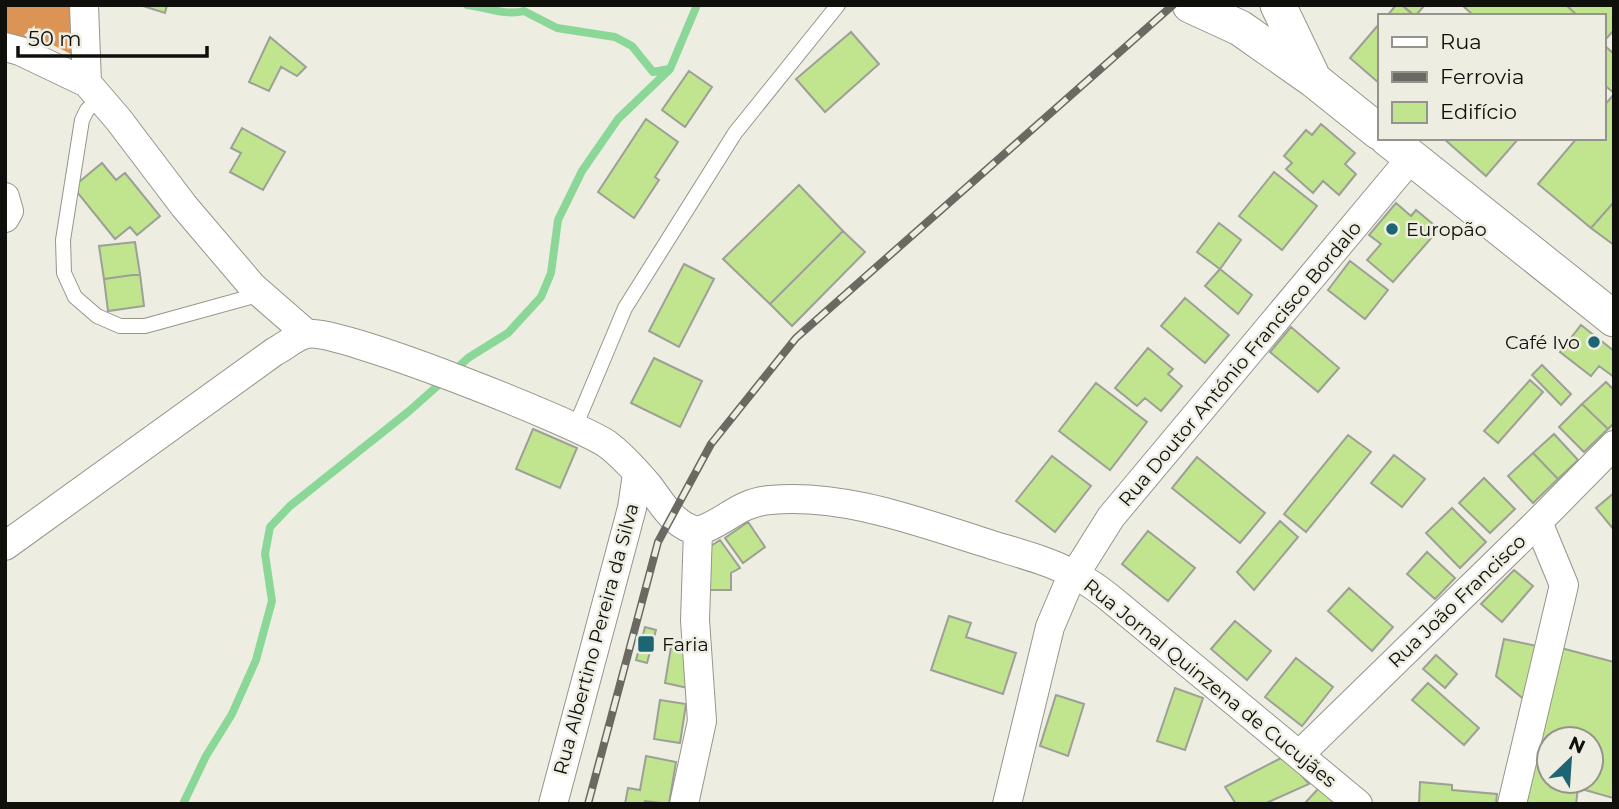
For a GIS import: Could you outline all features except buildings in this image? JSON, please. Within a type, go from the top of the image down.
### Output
[{"type":"street","points":[[84,5],[93,90]]},
{"type":"street","points":[[1190,5],[1251,17],[1314,80],[1378,131]]},
{"type":"street","points":[[1278,5],[1314,80]]},
{"type":"street","points":[[5,47],[20,51],[93,90],[184,206],[261,294],[307,334]]},
{"type":"street","points":[[1399,148],[1614,319]]},
{"type":"street","name":"Rua Doutor António Francisco Bordalo","points":[[1007,804],[1050,627],[1074,574],[1111,517],[1399,148]]},
{"type":"street","points":[[5,197],[9,211],[5,218]]},
{"type":"street","points":[[5,545],[274,352],[307,334],[328,335],[405,361],[575,427],[606,444],[620,455],[672,516],[689,529],[698,531],[695,620],[702,721],[684,804]]},
{"type":"street","name":"Rua João Francisco","points":[[1298,755],[1614,445]]},
{"type":"street","name":"Rua Albertino Pereira da Silva","points":[[553,804],[629,521],[637,474]]},
{"type":"street","name":"Rua Jornal Quinzena de Cucujães","points":[[698,531],[706,529],[747,504],[786,499],[833,502],[929,525],[1032,557],[1074,574],[1128,612],[1358,804]]},
{"type":"street","points":[[1512,804],[1564,585],[1538,522]]},
{"type":"lane","points":[[575,427],[625,308],[735,133],[838,5]]},
{"type":"lane","points":[[93,90],[82,120],[63,240],[64,273],[75,297],[97,316],[121,326],[145,326],[261,294]]},
{"type":"shaded area","points":[[5,5],[70,5],[77,57],[53,45],[5,32]]},
{"type":"waterway","points":[[467,5],[503,12],[524,11],[557,28],[615,37],[632,46],[653,72],[669,69]]},
{"type":"waterway","points":[[453,372],[468,358],[508,333],[541,297],[551,273],[558,220],[582,171],[618,119],[670,69],[697,5]]},
{"type":"waterway","points":[[183,804],[206,756],[232,714],[256,660],[272,601],[265,554],[270,527],[290,506],[443,381]]},
{"type":"railway","points":[[588,804],[658,542],[711,444],[796,338],[1173,5]]},
{"type":"place","name":"Europão","points":[[1392,229]]},
{"type":"place","name":"Café Ivo","points":[[1594,342]]},
{"type":"place","name":"Faria","points":[[646,644]]}]
